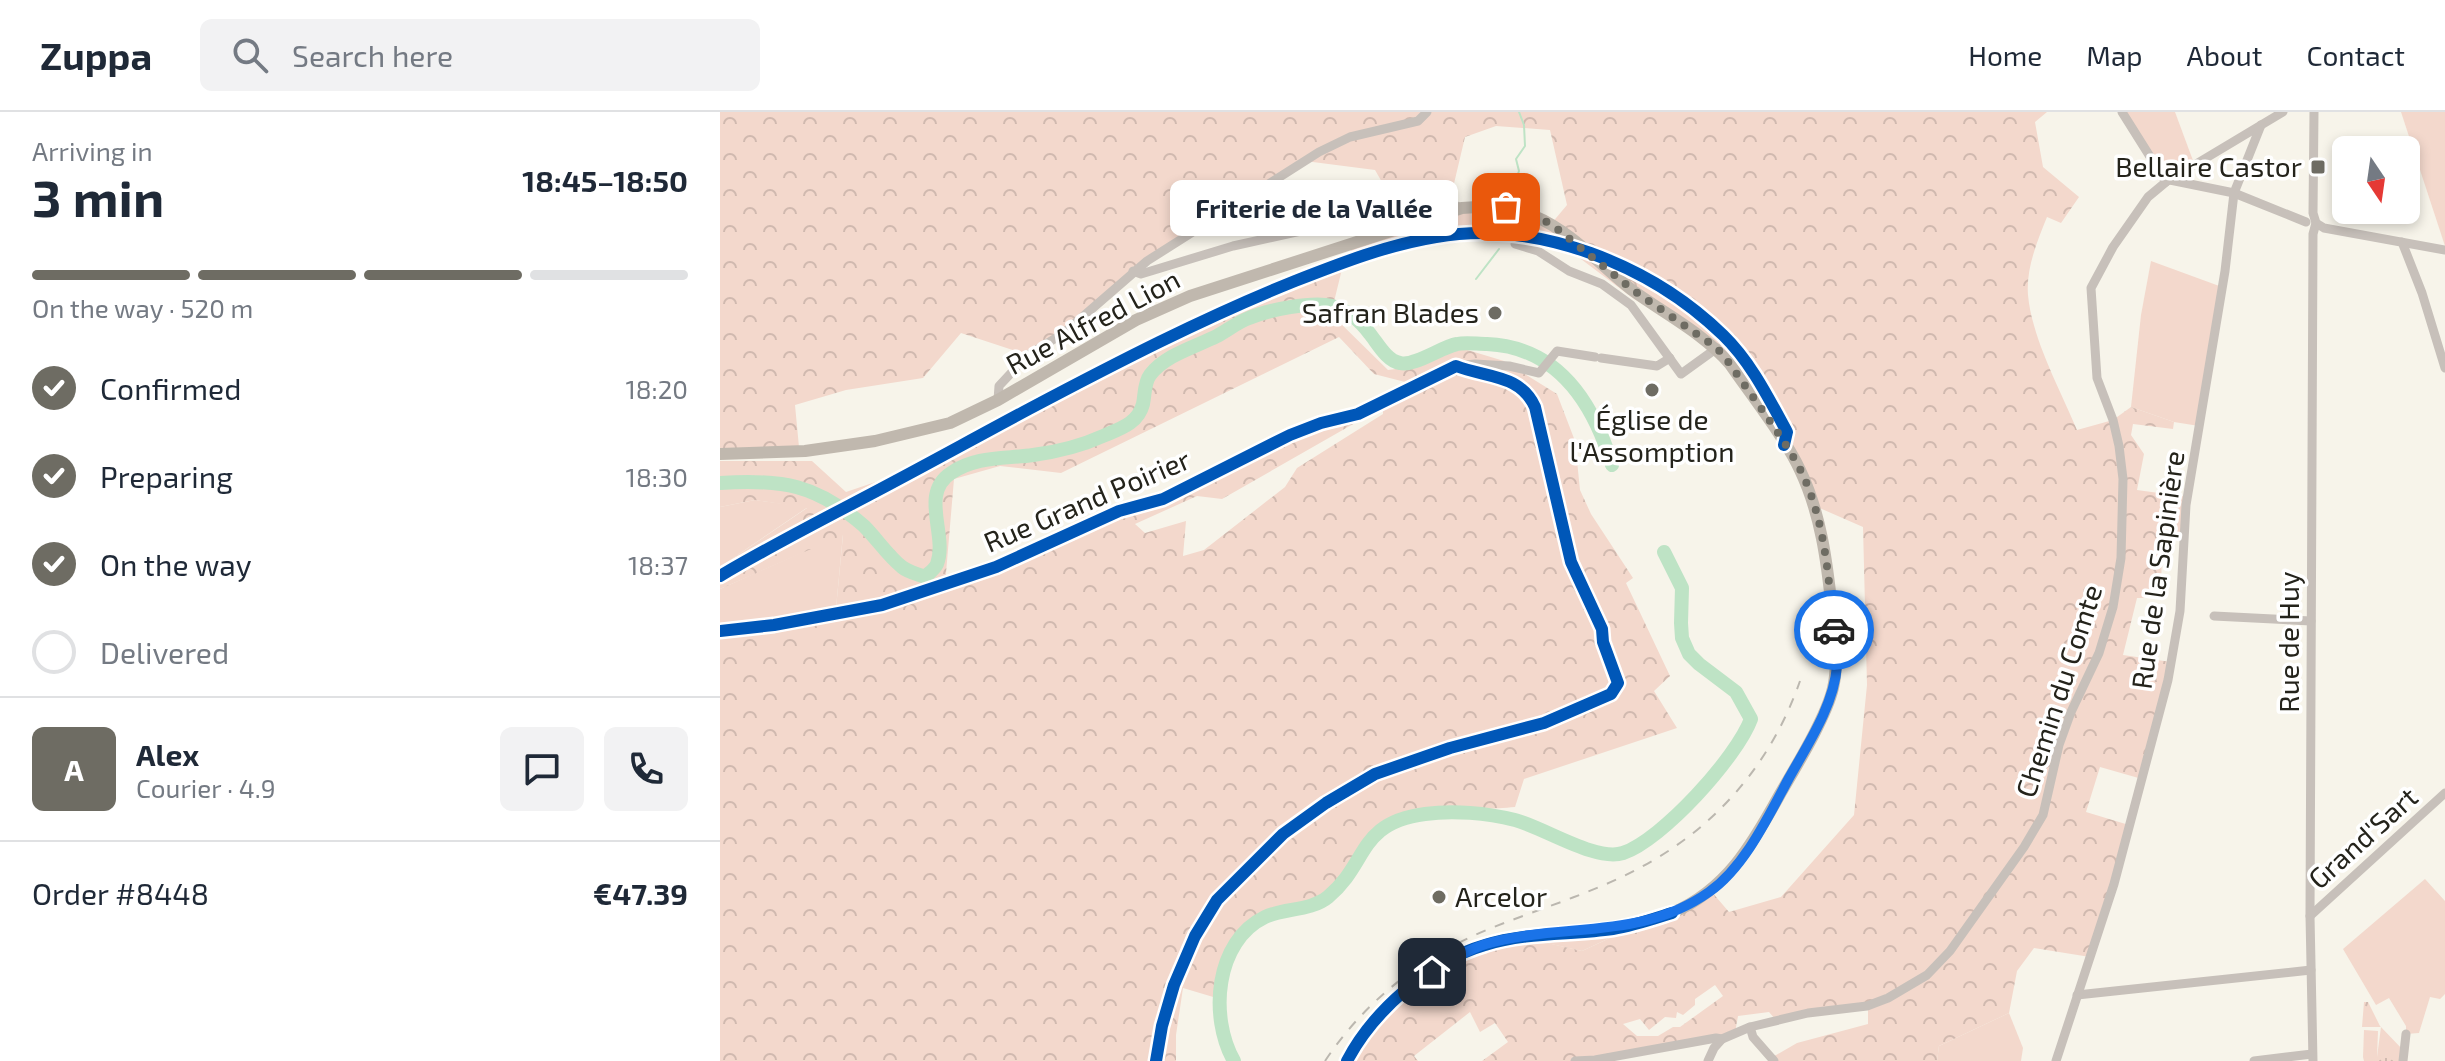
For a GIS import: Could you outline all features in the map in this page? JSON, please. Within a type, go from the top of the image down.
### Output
[{"type":"main road","name":"Rue Alfred Lion","points":[[720,454],[805,451],[875,441],[950,423],[998,400],[1136,320],[1190,296],[1462,208],[1506,207],[1551,224],[1633,290],[1717,348],[1799,468],[1815,506],[1826,551],[1837,665],[1832,692],[1803,753],[1750,848],[1711,891],[1672,913],[1644,922],[1613,929],[1499,941],[1472,949],[1432,972],[1394,1000],[1357,1041],[1347,1061]]},
{"type":"street","points":[[998,400],[999,386],[1028,355],[1064,333],[1133,271],[1319,152],[1350,137],[1418,121],[1427,112]]},
{"type":"street","points":[[2122,112],[2168,181],[2234,193],[2324,228],[2445,250]]},
{"type":"street","name":"Chemin du Comte","points":[[1575,1061],[1722,1039],[1750,1027],[1808,1013],[1867,1006],[1888,998],[1927,975],[1950,951],[2043,815],[2059,745],[2099,653],[2113,607],[2121,558],[2123,479],[2113,420],[2097,378],[2091,288],[2097,273],[2148,197],[2168,181],[2283,112]]},
{"type":"street","name":"Rue de Huy","points":[[2312,1058],[2311,223],[2315,112]]},
{"type":"street","name":"Rue de la Sapinière","points":[[2056,1061],[2114,884],[2168,680],[2180,611],[2186,505],[2225,271],[2234,193],[2261,125]]},
{"type":"street","points":[[1133,271],[1141,274],[1233,246],[1441,200],[1462,208]]},
{"type":"street","points":[[2402,242],[2422,293],[2445,368]]},
{"type":"street","points":[[1515,244],[1538,251],[1569,271],[1602,284],[1631,305],[1681,374],[1717,348]]},
{"type":"street","name":"Rue Grand Poirier","points":[[720,631],[774,625],[882,605],[996,567],[1119,511],[1163,499],[1290,435],[1358,414],[1456,366],[1509,366],[1539,373],[1557,351],[1657,366],[1670,358]]},
{"type":"street","points":[[2214,616],[2311,621]]},
{"type":"street","name":"Grand'Sart","points":[[2310,916],[2445,793]]},
{"type":"street","points":[[2077,995],[2311,970]]},
{"type":"street","points":[[1750,1027],[1753,1037],[1774,1061]]},
{"type":"street","points":[[2403,1061],[2406,1034]]},
{"type":"street","points":[[1708,1061],[1722,1039]]},
{"type":"street","points":[[2254,1061],[2312,1058]]},
{"type":"green space","points":[[720,112],[2047,112],[2035,122],[2043,167],[2079,197],[2061,223],[2047,217],[2033,255],[2028,295],[2041,346],[2077,430],[2113,420],[2131,407],[2174,422],[2173,429],[2133,424],[2131,435],[2144,454],[2137,490],[2188,497],[2184,541],[2162,540],[2161,598],[2137,598],[2123,655],[2171,662],[2142,779],[2100,767],[2086,812],[2129,825],[2090,957],[2034,948],[2017,971],[2009,1013],[1939,1046],[1937,1061],[1774,1061],[1771,1058],[1797,1043],[1868,1024],[1868,1007],[1775,1019],[1769,1012],[1738,1016],[1735,1033],[1575,1061],[1482,1061],[1508,1042],[1495,1023],[1480,1032],[1470,1012],[1414,1056],[1418,1061],[1347,1061],[1374,1020],[1453,960],[1540,936],[1543,942],[1582,951],[1711,891],[1729,912],[1781,897],[1854,815],[1867,685],[1863,527],[1815,506],[1799,467],[1717,349],[1634,299],[1561,244],[1551,224],[1567,205],[1550,130],[1496,126],[1465,137],[1452,192],[1441,200],[1398,210],[1375,170],[1305,161],[1147,261],[1028,355],[961,333],[923,378],[846,390],[795,405],[799,447],[720,449]],"holes":[[[1715,985],[1723,996],[1680,1027],[1673,1027],[1658,1036],[1637,1036],[1623,1024],[1640,1019],[1649,1030],[1665,1017],[1676,1018],[1677,1012],[1683,1015],[1695,1005],[1695,999]]]},
{"type":"green space","points":[[2122,112],[2175,112],[2195,166],[2166,182]]},
{"type":"green space","points":[[2401,112],[2445,112],[2445,246],[2420,170],[2420,136],[2409,136]]},
{"type":"green space","points":[[1490,206],[1551,224],[1561,244],[1499,235],[1452,235],[1413,242],[1345,262],[1355,243]]},
{"type":"green space","points":[[2151,261],[2222,287],[2199,426],[2174,422],[2131,407],[2141,315]]},
{"type":"green space","points":[[1342,269],[1331,314],[1388,370],[1419,366],[1461,348],[1504,361],[1557,394],[1575,441],[1580,490],[1591,514],[1633,578],[1626,583],[1670,676],[1654,691],[1677,728],[1524,779],[1515,807],[1415,816],[1380,830],[1368,841],[1344,881],[1331,895],[1311,905],[1258,920],[1247,928],[1228,961],[1220,999],[1183,988],[1176,1035],[1176,1061],[720,1061],[720,636],[835,619],[843,535],[720,589],[720,567],[807,508],[755,500],[720,507],[720,461],[812,461],[846,492],[946,458],[1125,361],[1247,305]],"holes":[[[1339,337],[1374,374],[1409,383],[1411,387],[1358,414],[1256,451],[1139,506],[945,585],[954,479],[1000,466],[1061,473]],[[1383,407],[1383,414],[1297,468],[1285,487],[1204,550],[1183,556],[1186,521],[1145,533],[1135,524],[1197,496],[1222,499]]]},
{"type":"green space","points":[[755,500],[808,507],[720,567],[720,507]]},
{"type":"green space","points":[[843,534],[835,619],[720,636],[720,589]]},
{"type":"green space","points":[[2425,879],[2445,901],[2445,994],[2440,999],[2430,997],[2419,1033],[2406,1034],[2406,1026],[2389,998],[2376,1005],[2343,949]]},
{"type":"green space","points":[[1644,922],[1582,951],[1542,942],[1540,936]]},
{"type":"green space","points":[[2364,1002],[2368,1002],[2381,1027],[2362,1027]]},
{"type":"green space","points":[[2009,1013],[2023,1048],[2021,1061],[1937,1061],[1939,1046]]},
{"type":"green space","points":[[2381,1027],[2404,1051],[2403,1061],[2364,1061],[2363,1057],[2377,1057]]},
{"type":"green space","points":[[2364,1030],[2378,1031],[2377,1058],[2363,1057]]},
{"type":"waterway","points":[[1516,179],[1519,171],[1516,159],[1525,146],[1524,125],[1519,112]]},
{"type":"waterway","points":[[1505,201],[1508,190]]},
{"type":"waterway","points":[[1499,232],[1502,214]]},
{"type":"waterway","points":[[1476,279],[1499,249]]},
{"type":"waterway","points":[[720,483],[762,482],[814,493],[864,526],[902,567],[925,577],[936,566],[939,553],[937,492],[951,473],[980,461],[1068,448],[1121,428],[1141,411],[1148,378],[1164,362],[1249,318],[1302,305],[1332,306],[1349,313],[1395,362],[1413,362],[1464,343],[1512,347],[1533,355],[1569,382],[1583,400],[1612,465]]},
{"type":"waterway","points":[[1234,1061],[1221,1023],[1220,1002],[1221,982],[1236,943],[1248,928],[1265,917],[1314,905],[1328,897],[1351,871],[1375,835],[1387,826],[1425,814],[1482,814],[1527,824],[1599,853],[1623,853],[1657,832],[1715,775],[1751,719],[1736,692],[1689,654],[1682,638],[1682,588],[1664,552]]},
{"type":"railway","points":[[1325,1061],[1358,1019],[1418,967],[1464,940],[1633,872],[1678,845],[1723,806],[1760,761],[1789,709],[1800,681]]},
{"type":"cycle path","points":[[720,576],[1029,409],[1193,326],[1347,261],[1436,237],[1474,233],[1513,235],[1552,242],[1627,268],[1662,288],[1723,335],[1742,357],[1787,432],[1784,445]]},
{"type":"cycle path","points":[[720,631],[774,625],[882,605],[996,567],[1119,511],[1163,499],[1290,435],[1358,414],[1456,366],[1502,379],[1521,388],[1535,407],[1571,562],[1602,629],[1603,642],[1618,683],[1611,694],[1544,723],[1450,748],[1375,774],[1326,803],[1283,834],[1217,900],[1195,936],[1174,985],[1156,1061]]},
{"type":"cycle path","points":[[1347,1061],[1372,1024],[1405,990],[1464,953],[1516,938],[1620,928],[1672,913]]},
{"type":"way so far","points":[[1506,207],[1551,224],[1633,290],[1717,348],[1730,364],[1799,468],[1815,506],[1826,551],[1834,630]]},
{"type":"place","name":"Bellaire Castor","points":[[2318,167]]},
{"type":"place","name":"Friterie de la Vallée","points":[[1506,207]]},
{"type":"place","name":"Safran Blades","points":[[1495,313]]},
{"type":"place","name":"Église de l'Assomption","points":[[1652,390]]},
{"type":"place","name":"Arcelor","points":[[1439,897]]},
{"type":"route","points":[[1432,972],[1485,945],[1613,929],[1644,922],[1672,913],[1711,891],[1750,848],[1803,753],[1832,692],[1837,665],[1834,630]]}]
